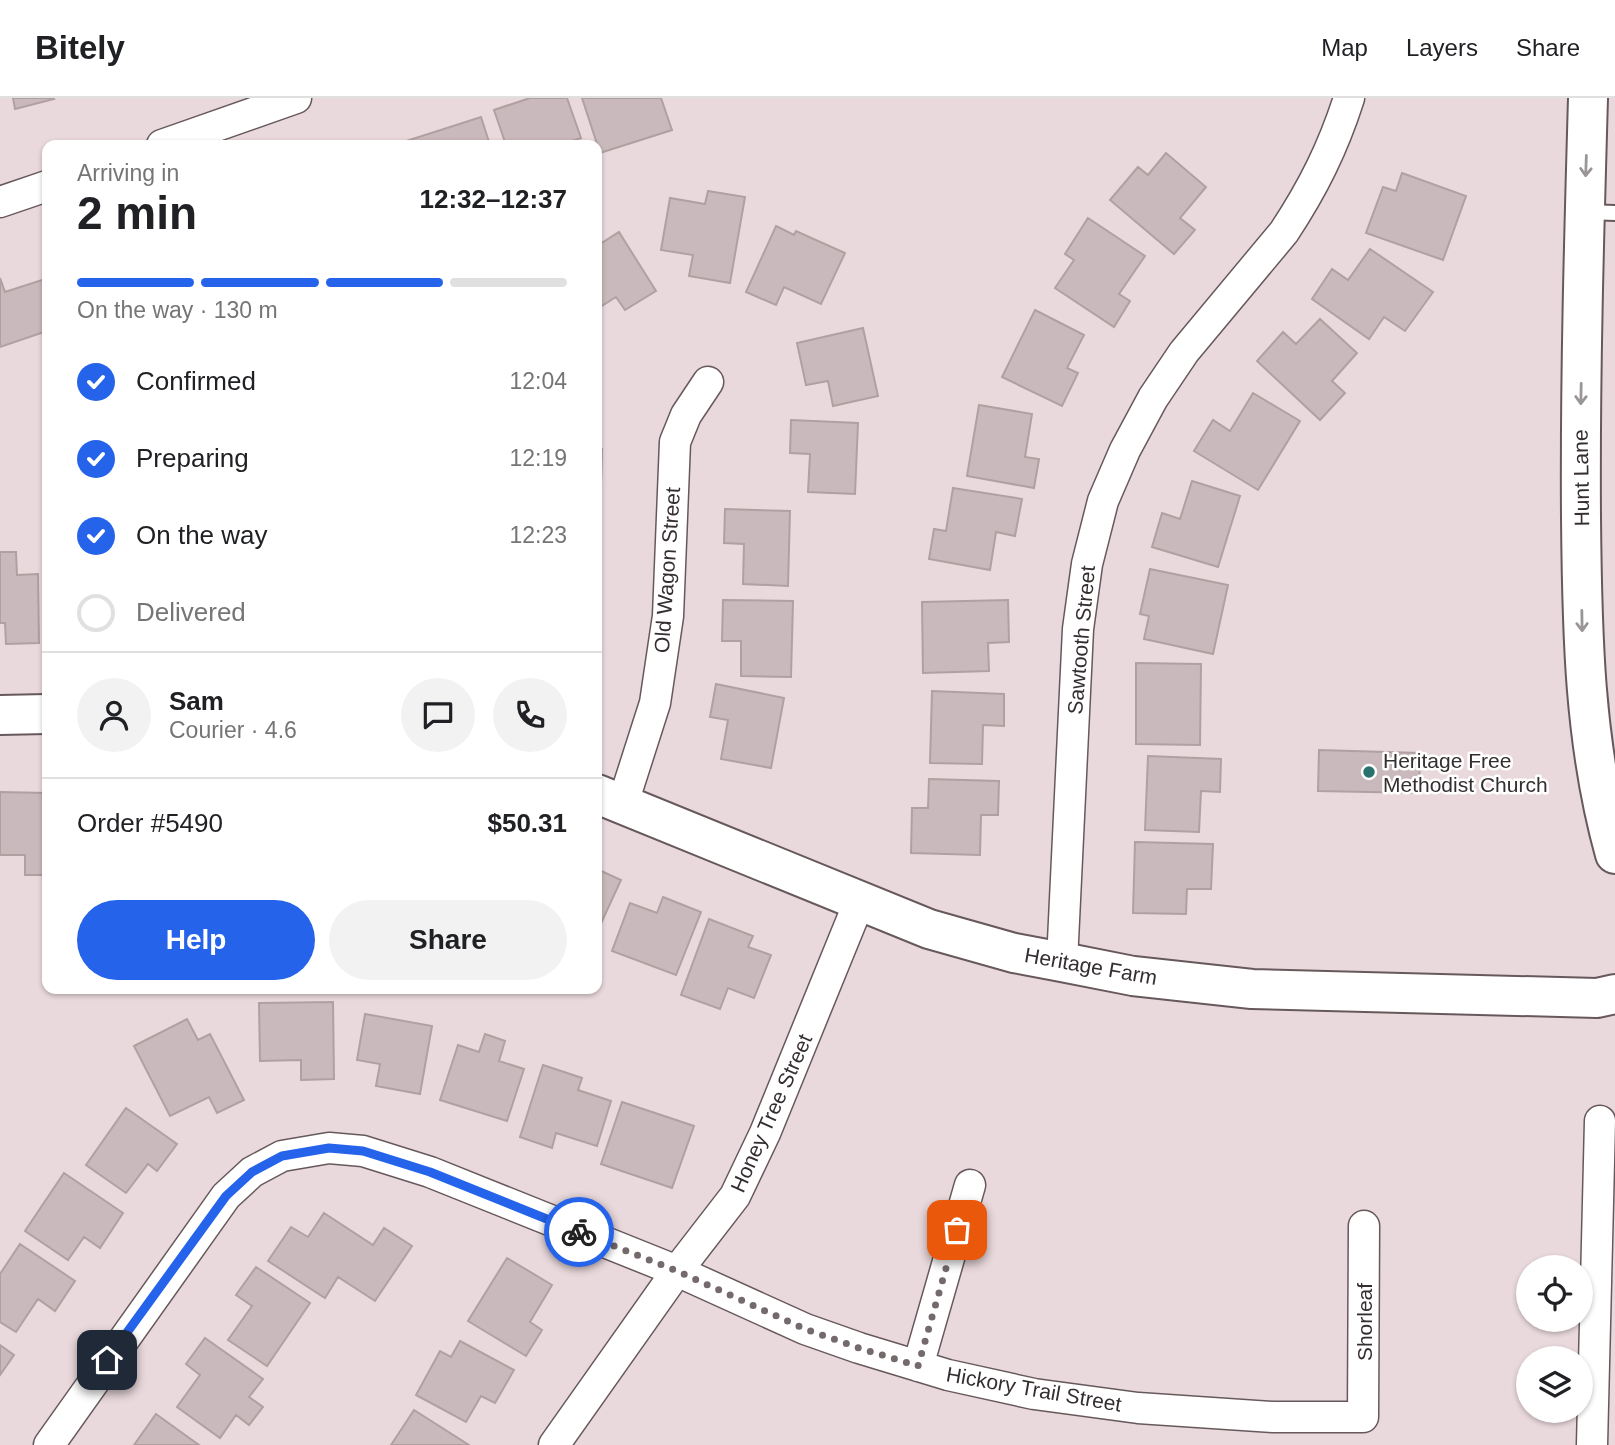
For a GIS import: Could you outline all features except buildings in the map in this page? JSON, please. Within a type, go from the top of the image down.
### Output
[{"type":"street","points":[[176,140],[296,98]]},
{"type":"street","name":"Sawtooth Street","points":[[1062,962],[1078,629],[1087,565],[1103,501],[1125,450],[1153,398],[1184,352],[1284,232],[1299,210],[1321,172],[1349,98]]},
{"type":"street","name":"Hunt Lane","points":[[1588,98],[1600,213],[1580,420],[1583,634],[1595,773],[1615,854]]},
{"type":"street","points":[[0,202],[42,188]]},
{"type":"street","name":"Old Wagon Street","points":[[610,798],[655,703],[668,616],[675,442],[686,415],[708,382]]},
{"type":"street","points":[[0,715],[42,714]]},
{"type":"street","name":"Heritage Farm","points":[[610,798],[929,929],[1014,953],[1133,976],[1252,989],[1597,998],[1615,995]]},
{"type":"street","name":"Honey Tree Street","points":[[554,1445],[677,1271],[735,1196],[765,1133],[860,900]]},
{"type":"street","points":[[1592,1445],[1600,1121]]},
{"type":"street","name":"Hickory Trail Street","points":[[49,1445],[226,1196],[252,1172],[282,1156],[329,1148],[363,1151],[430,1172],[677,1271],[805,1329],[918,1366],[1000,1388],[1115,1405],[1226,1415],[1363,1417]]},
{"type":"street","points":[[918,1366],[970,1185]]},
{"type":"street","name":"Shorleaf","points":[[1363,1417],[1364,1226]]},
{"type":"way so far","points":[[579,1232],[677,1271],[805,1329],[918,1366],[957,1230]]},
{"type":"place","name":"Heritage Free Methodist Church","points":[[1369,772]]},
{"type":"route","points":[[107,1360],[226,1196],[252,1172],[282,1156],[329,1148],[363,1151],[430,1172],[579,1232]]}]
